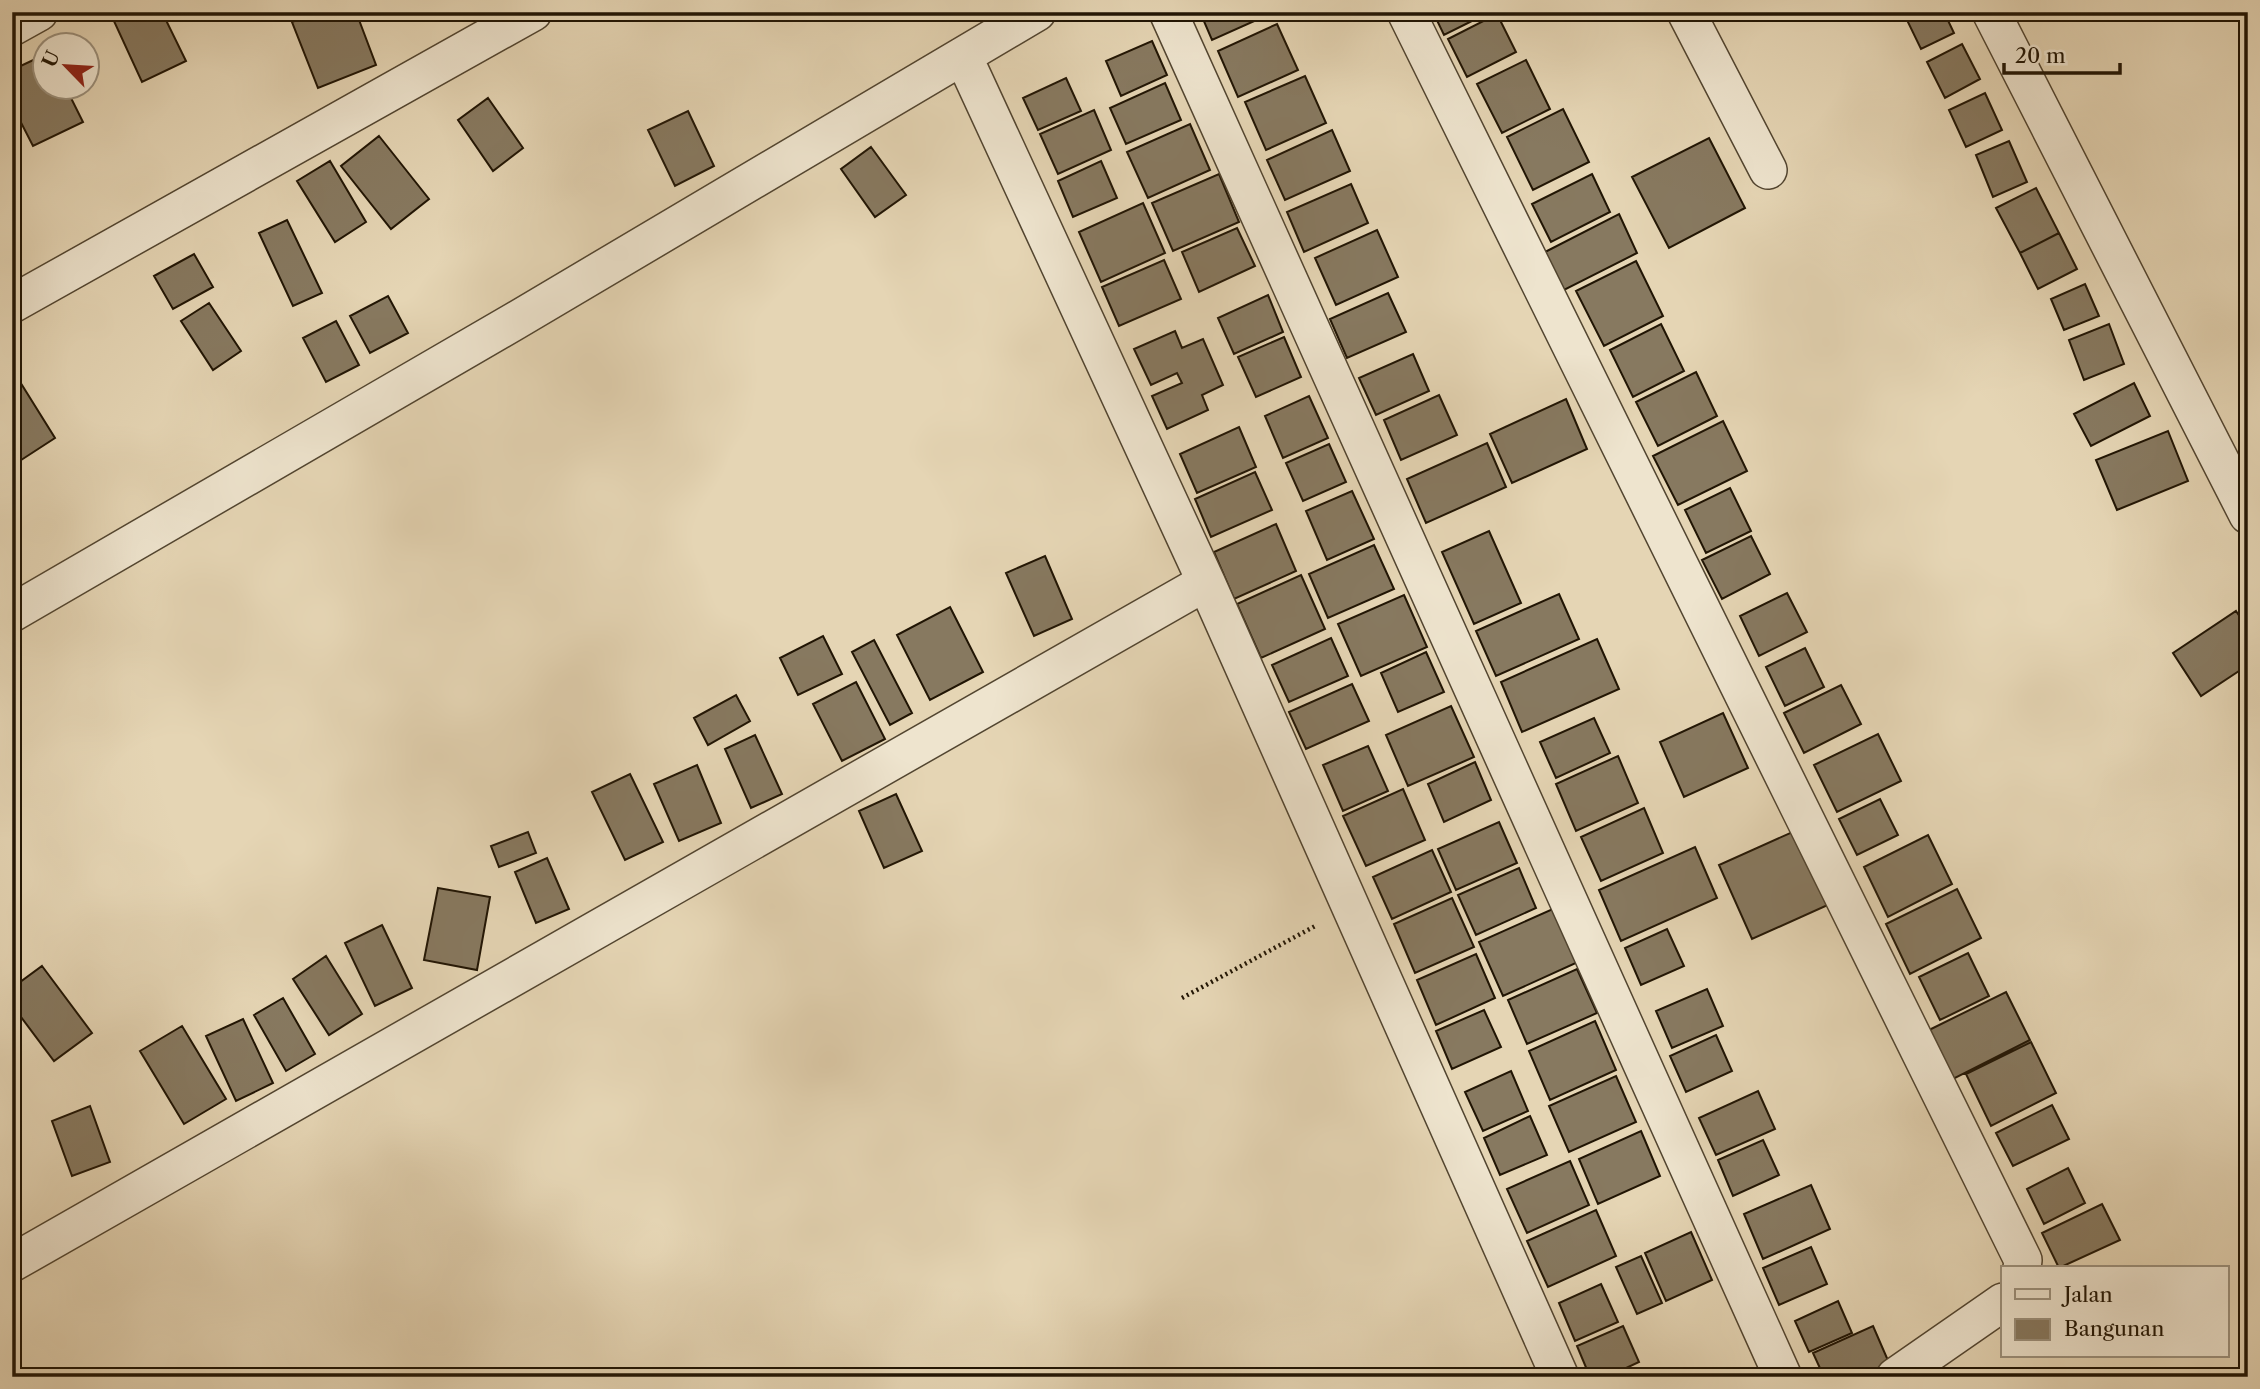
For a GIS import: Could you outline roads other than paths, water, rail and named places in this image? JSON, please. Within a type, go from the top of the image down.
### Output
[{"type":"street","points":[[12,27],[39,12]]},
{"type":"street","points":[[12,304],[533,12]]},
{"type":"street","points":[[12,613],[539,307],[1037,12]]},
{"type":"street","points":[[1168,12],[1783,1377]]},
{"type":"street","points":[[1406,12],[2017,1247],[2023,1260],[2022,1266]]},
{"type":"street","points":[[1686,12],[1768,170]]},
{"type":"street","points":[[1991,12],[2248,514]]},
{"type":"street","points":[[963,56],[1206,582],[1560,1377]]},
{"type":"street","points":[[12,1263],[1206,582]]},
{"type":"street","points":[[1895,1377],[2001,1304]]}]
